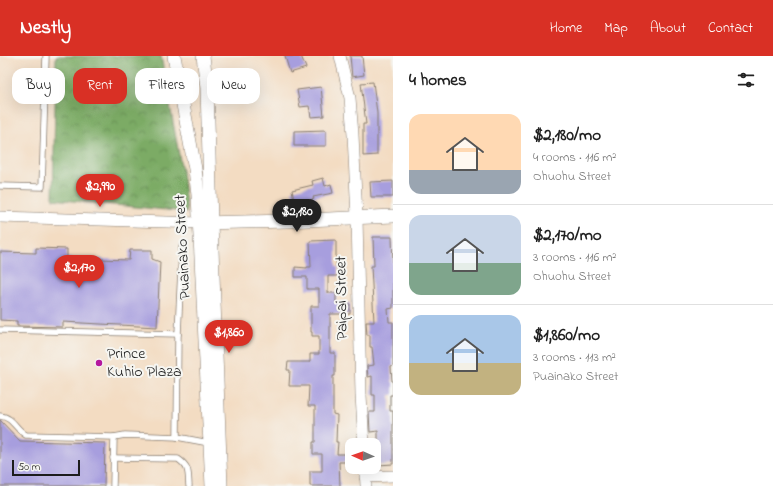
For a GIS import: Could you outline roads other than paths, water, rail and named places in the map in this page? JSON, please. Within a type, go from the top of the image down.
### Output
[{"type":"street","name":"Puainako Street","points":[[174,56],[195,169],[198,194],[205,223]]},
{"type":"street","name":"Puainako Street","points":[[203,56],[207,88],[205,223],[215,444],[212,486]]},
{"type":"street","name":"Paipai Street","points":[[340,56],[350,98],[353,135],[364,438]]},
{"type":"street","points":[[0,216],[205,223],[393,216]]},
{"type":"street","name":"Puainako Street","points":[[215,444],[222,486]]},
{"type":"street","points":[[365,477],[393,476]]},
{"type":"lane","points":[[0,186],[42,187],[46,56]]},
{"type":"lane","points":[[177,437],[178,334],[182,247]]},
{"type":"lane","points":[[0,330],[178,334]]},
{"type":"lane","points":[[0,416],[5,416],[12,421],[26,435],[114,437],[125,435],[177,437],[215,444]]},
{"type":"lane","points":[[112,486],[114,437]]},
{"type":"lane","points":[[114,458],[178,459],[188,468],[189,486]]},
{"type":"place","name":"Prince Kuhio Plaza","points":[[99,363]]}]
